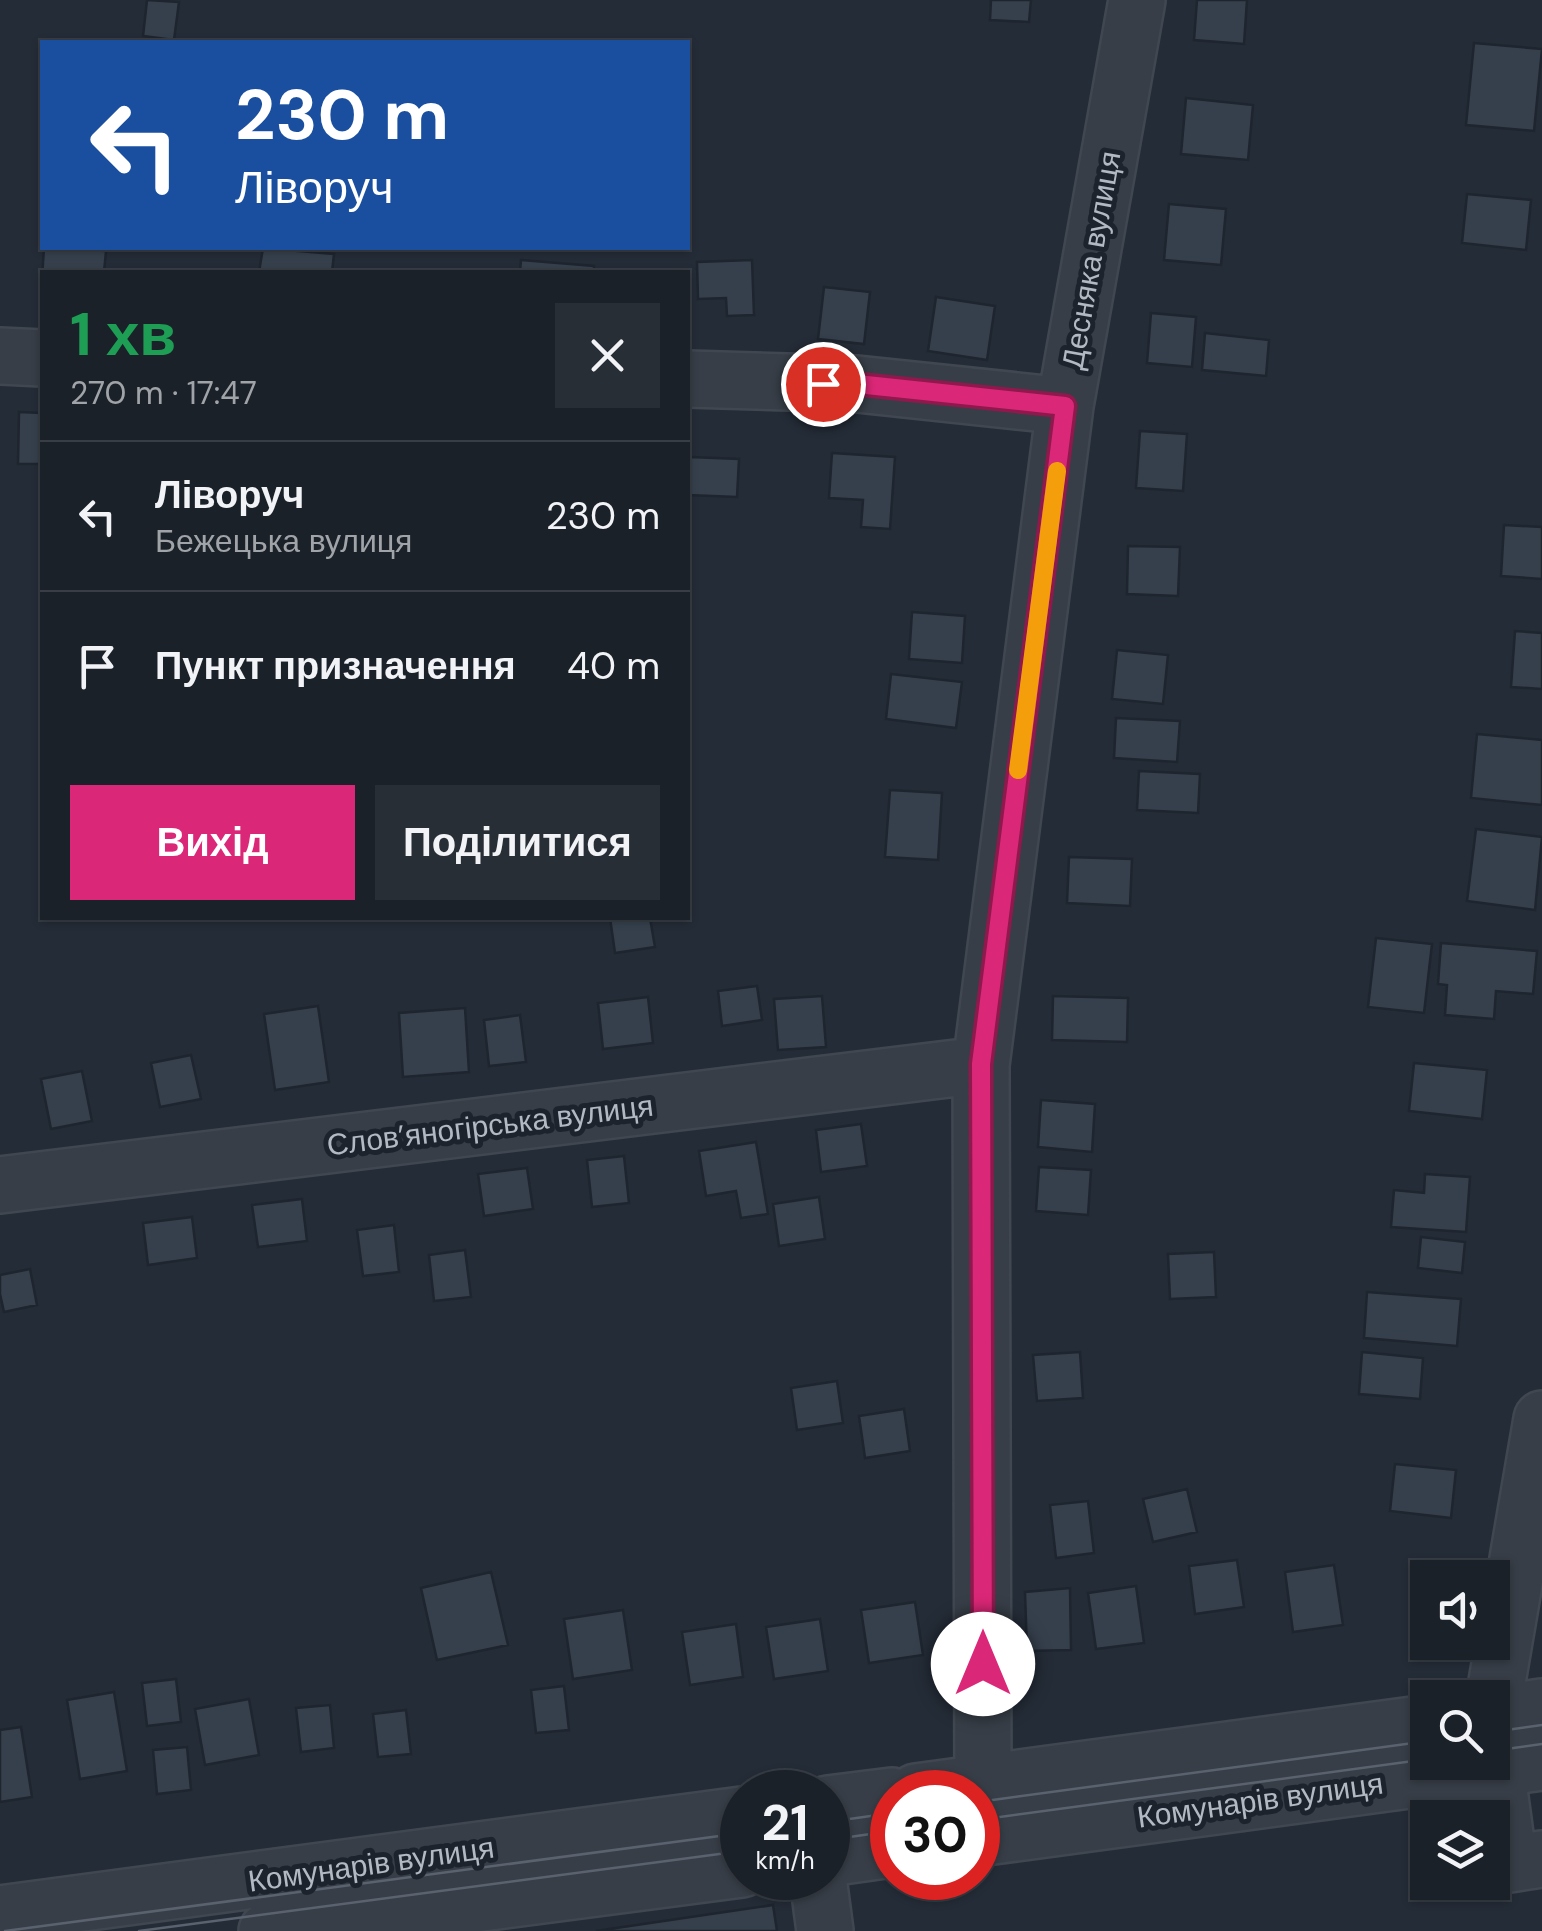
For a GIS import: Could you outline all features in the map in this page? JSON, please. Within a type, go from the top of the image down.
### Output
[{"type":"street","name":"Десняка вулиця","points":[[983,1770],[981,1064],[1065,406],[1138,0]]},
{"type":"street","points":[[0,356],[40,358]]},
{"type":"street","points":[[690,379],[857,384],[1065,406]]},
{"type":"street","name":"Слов’яногірська вулиця","points":[[0,1186],[981,1064]]},
{"type":"street","points":[[1510,1680],[1542,1419]]},
{"type":"street","name":"Комунарів вулиця","points":[[1510,1730],[1542,1707]]},
{"type":"street","name":"Комунарів вулиця","points":[[1000,1782],[1410,1725]]},
{"type":"street","name":"Комунарів вулиця","points":[[1000,1833],[1410,1753]]},
{"type":"street","points":[[1505,1780],[1509,1864],[1542,1859]]},
{"type":"street","name":"Комунарів вулиця","points":[[0,1914],[720,1819]]},
{"type":"street","name":"Комунарів вулиця","points":[[267,1931],[720,1872]]},
{"type":"street","points":[[821,1900],[825,1931]]},
{"type":"building","points":[[147,0],[179,2],[174,40],[143,36]]},
{"type":"building","points":[[991,0],[1031,0],[1029,22],[990,20]]},
{"type":"building","points":[[1197,0],[1247,0],[1244,44],[1194,40]]},
{"type":"building","points":[[1474,43],[1542,49],[1534,131],[1466,125]]},
{"type":"building","points":[[1186,98],[1253,105],[1248,160],[1181,154]]},
{"type":"building","points":[[1467,194],[1531,200],[1526,250],[1462,243]]},
{"type":"building","points":[[1169,204],[1226,209],[1221,265],[1164,260]]},
{"type":"building","points":[[44,250],[106,251],[104,270],[42,270]]},
{"type":"building","points":[[263,250],[334,254],[332,270],[259,270]]},
{"type":"building","points":[[521,260],[594,266],[594,270],[520,270]]},
{"type":"building","points":[[752,260],[754,315],[727,316],[726,298],[698,299],[697,262]]},
{"type":"building","points":[[824,287],[870,292],[864,344],[818,339]]},
{"type":"building","points":[[936,297],[995,306],[987,360],[928,351]]},
{"type":"building","points":[[1151,313],[1196,317],[1192,367],[1147,363]]},
{"type":"building","points":[[1205,333],[1269,340],[1266,376],[1202,370]]},
{"type":"building","points":[[19,412],[40,413],[40,464],[18,464]]},
{"type":"building","points":[[1140,431],[1187,434],[1183,491],[1136,488]]},
{"type":"building","points":[[832,453],[895,457],[890,529],[861,527],[863,500],[829,498]]},
{"type":"building","points":[[690,457],[739,459],[737,497],[690,495]]},
{"type":"building","points":[[1504,525],[1542,527],[1542,579],[1501,576]]},
{"type":"building","points":[[1128,546],[1180,547],[1178,596],[1127,594]]},
{"type":"building","points":[[912,612],[965,616],[962,663],[909,659]]},
{"type":"building","points":[[1515,631],[1542,633],[1542,689],[1511,687]]},
{"type":"building","points":[[1117,650],[1168,655],[1163,704],[1112,699]]},
{"type":"building","points":[[891,674],[962,682],[956,728],[886,719]]},
{"type":"building","points":[[1116,718],[1180,721],[1177,762],[1114,758]]},
{"type":"building","points":[[1477,734],[1542,740],[1542,805],[1471,798]]},
{"type":"building","points":[[1139,771],[1200,774],[1198,813],[1137,810]]},
{"type":"building","points":[[890,790],[942,793],[938,860],[885,857]]},
{"type":"building","points":[[1476,829],[1542,837],[1535,910],[1467,901]]},
{"type":"building","points":[[1069,857],[1132,859],[1130,906],[1067,903]]},
{"type":"building","points":[[610,920],[650,920],[655,947],[615,953]]},
{"type":"building","points":[[1376,938],[1432,944],[1424,1013],[1368,1007]]},
{"type":"building","points":[[1441,943],[1537,951],[1533,994],[1496,991],[1494,1019],[1445,1015],[1447,985],[1438,984]]},
{"type":"building","points":[[757,986],[762,1020],[722,1026],[718,991]]},
{"type":"building","points":[[822,996],[826,1047],[778,1050],[774,999]]},
{"type":"building","points":[[1053,996],[1128,998],[1127,1042],[1052,1040]]},
{"type":"building","points":[[648,997],[653,1043],[603,1049],[598,1003]]},
{"type":"building","points":[[318,1006],[329,1082],[275,1090],[264,1014]]},
{"type":"building","points":[[465,1008],[469,1072],[403,1077],[399,1013]]},
{"type":"building","points":[[520,1015],[526,1062],[489,1066],[484,1020]]},
{"type":"building","points":[[191,1055],[201,1099],[160,1107],[151,1063]]},
{"type":"building","points":[[1414,1063],[1487,1070],[1482,1119],[1409,1111]]},
{"type":"building","points":[[82,1071],[92,1121],[51,1129],[41,1079]]},
{"type":"building","points":[[1041,1100],[1095,1104],[1092,1152],[1038,1147]]},
{"type":"building","points":[[861,1124],[867,1166],[821,1172],[816,1130]]},
{"type":"building","points":[[756,1142],[768,1214],[741,1218],[736,1191],[706,1196],[699,1151]]},
{"type":"building","points":[[624,1156],[629,1203],[592,1207],[587,1160]]},
{"type":"building","points":[[1039,1167],[1091,1170],[1088,1215],[1036,1211]]},
{"type":"building","points":[[527,1168],[533,1209],[484,1216],[478,1174]]},
{"type":"building","points":[[1425,1174],[1470,1177],[1466,1232],[1391,1227],[1394,1190],[1424,1193]]},
{"type":"building","points":[[819,1197],[825,1239],[779,1246],[773,1204]]},
{"type":"building","points":[[302,1199],[307,1241],[258,1247],[252,1205]]},
{"type":"building","points":[[192,1217],[197,1258],[148,1265],[143,1223]]},
{"type":"building","points":[[394,1225],[399,1272],[363,1276],[357,1230]]},
{"type":"building","points":[[1421,1237],[1465,1242],[1462,1273],[1418,1268]]},
{"type":"building","points":[[465,1250],[471,1297],[434,1301],[429,1255]]},
{"type":"building","points":[[1214,1252],[1216,1297],[1170,1299],[1168,1254]]},
{"type":"building","points":[[30,1269],[37,1305],[4,1312],[0,1275]]},
{"type":"building","points":[[1367,1292],[1461,1299],[1457,1346],[1364,1338]]},
{"type":"building","points":[[1080,1352],[1083,1398],[1037,1401],[1033,1355]]},
{"type":"building","points":[[1362,1352],[1423,1358],[1420,1399],[1359,1394]]},
{"type":"building","points":[[837,1381],[843,1423],[797,1430],[791,1388]]},
{"type":"building","points":[[904,1409],[910,1451],[865,1458],[859,1416]]},
{"type":"building","points":[[1395,1464],[1456,1470],[1451,1518],[1390,1511]]},
{"type":"building","points":[[1187,1489],[1197,1532],[1153,1542],[1143,1499]]},
{"type":"building","points":[[1088,1501],[1094,1553],[1056,1558],[1050,1505]]},
{"type":"building","points":[[1237,1560],[1244,1607],[1195,1614],[1189,1566]]},
{"type":"building","points":[[1334,1565],[1343,1625],[1293,1632],[1285,1572]]},
{"type":"building","points":[[491,1572],[508,1645],[437,1660],[421,1588]]},
{"type":"building","points":[[1136,1586],[1144,1643],[1096,1649],[1088,1593]]},
{"type":"building","points":[[1070,1588],[1071,1650],[1027,1651],[1025,1592]]},
{"type":"building","points":[[915,1602],[923,1655],[869,1663],[861,1610]]},
{"type":"building","points":[[623,1610],[632,1670],[573,1679],[564,1619]]},
{"type":"building","points":[[820,1619],[828,1671],[774,1679],[766,1627]]},
{"type":"building","points":[[736,1624],[743,1677],[690,1685],[682,1632]]},
{"type":"building","points":[[176,1679],[181,1722],[147,1726],[142,1683]]},
{"type":"building","points":[[564,1686],[569,1730],[536,1733],[531,1690]]},
{"type":"building","points":[[114,1692],[127,1771],[80,1779],[67,1700]]},
{"type":"building","points":[[249,1699],[259,1755],[205,1765],[195,1709]]},
{"type":"building","points":[[330,1705],[334,1748],[301,1752],[296,1708]]},
{"type":"building","points":[[406,1710],[411,1754],[378,1757],[373,1714]]},
{"type":"building","points":[[21,1727],[32,1797],[0,1802],[0,1730]]},
{"type":"building","points":[[187,1747],[191,1790],[157,1794],[153,1750]]},
{"type":"building","points":[[773,1905],[777,1931],[596,1931]]},
{"type":"tram line","points":[[1510,1729],[1542,1725]]},
{"type":"tram line","points":[[1000,1799],[1410,1743]]},
{"type":"tram line","points":[[1510,1748],[1542,1744]]},
{"type":"tram line","points":[[1000,1817],[1410,1761]]},
{"type":"tram line","points":[[850,1819],[870,1816]]},
{"type":"tram line","points":[[850,1837],[870,1834]]},
{"type":"tram line","points":[[5,1931],[720,1836]]},
{"type":"tram line","points":[[139,1931],[720,1854]]},
{"type":"slow traffic","points":[[1018,770],[1057,471]]},
{"type":"route","points":[[823,384],[857,384],[1065,406],[981,1064],[983,1664]]}]
